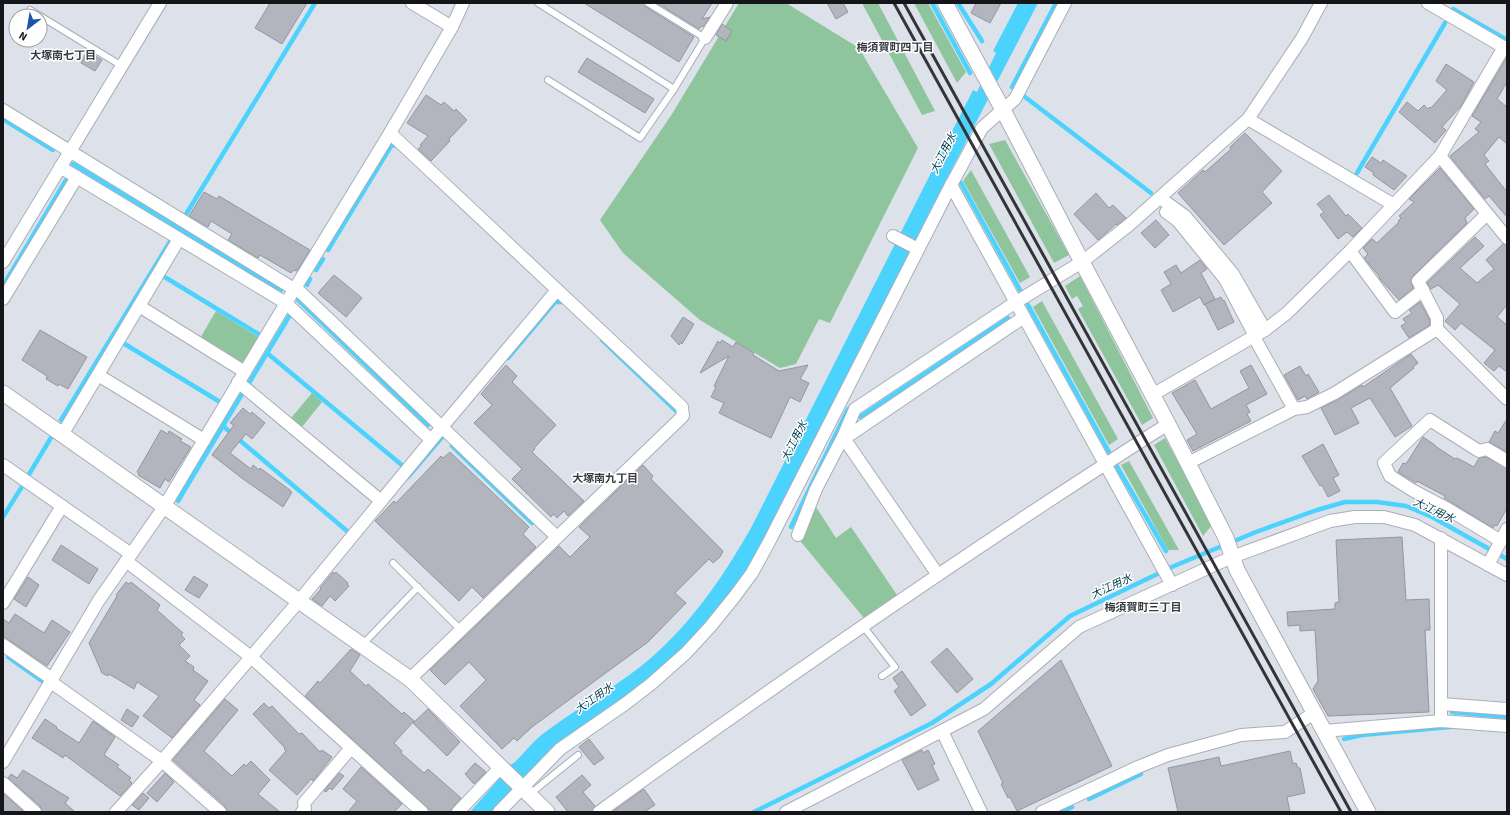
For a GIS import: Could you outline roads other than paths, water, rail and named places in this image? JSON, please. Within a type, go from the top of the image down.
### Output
[{"type":"street","points":[[3,262],[160,3]]},
{"type":"street","points":[[412,3],[452,27]]},
{"type":"street","points":[[3,762],[99,600],[164,507],[241,377],[390,133],[452,27],[463,3]]},
{"type":"street","points":[[945,3],[1168,424],[1230,549],[1236,570],[1368,812]]},
{"type":"street","points":[[500,812],[524,789],[560,749],[631,700],[686,653],[710,627],[752,573],[917,249],[982,128],[1015,99],[1065,3]]},
{"type":"street","points":[[798,535],[816,489],[844,438],[855,409],[1016,302],[1082,262],[1129,225],[1248,119],[1302,38],[1321,3]]},
{"type":"street","points":[[1152,395],[1258,335],[1287,313],[1350,252],[1440,156],[1505,48],[1428,3]]},
{"type":"street","points":[[705,38],[726,4]]},
{"type":"street","points":[[3,110],[70,151],[74,155],[295,288],[557,537]]},
{"type":"street","points":[[1248,119],[1394,205]]},
{"type":"street","points":[[390,133],[682,407],[683,416],[410,679]]},
{"type":"street","points":[[1440,156],[1507,238]]},
{"type":"street","points":[[60,167],[286,303],[431,440]]},
{"type":"street","points":[[3,300],[77,177]]},
{"type":"street","points":[[951,185],[1170,582]]},
{"type":"street","points":[[1157,200],[1186,216],[1234,274],[1258,335],[1294,409]]},
{"type":"street","points":[[1487,214],[1418,281],[1437,318],[1437,329],[1507,399]]},
{"type":"street","points":[[895,237],[917,249]]},
{"type":"street","points":[[62,435],[179,239]]},
{"type":"street","points":[[1350,252],[1395,312],[1423,290]]},
{"type":"street","points":[[116,812],[251,657],[557,290]]},
{"type":"street","points":[[139,306],[241,377],[380,501]]},
{"type":"street","points":[[844,438],[1024,317]]},
{"type":"street","points":[[1188,463],[1294,409],[1307,408],[1437,329]]},
{"type":"street","points":[[98,375],[204,440]]},
{"type":"street","points":[[3,393],[410,679],[548,812]]},
{"type":"street","points":[[1499,545],[1446,508],[1412,490],[1390,476],[1384,463],[1430,420],[1479,451],[1487,449],[1507,461]]},
{"type":"street","points":[[599,812],[721,724],[863,626],[1105,464],[1168,424]]},
{"type":"street","points":[[844,438],[938,575]]},
{"type":"street","points":[[3,465],[62,506],[251,657],[422,812]]},
{"type":"street","points":[[3,603],[62,506]]},
{"type":"street","points":[[786,812],[984,709],[1078,627],[1170,582],[1230,549],[1330,521],[1355,517],[1384,517],[1415,525],[1490,563],[1507,575]]},
{"type":"street","points":[[1490,563],[1507,529]]},
{"type":"street","points":[[1441,538],[1441,721]]},
{"type":"street","points":[[4,648],[162,761],[220,812]]},
{"type":"street","points":[[1442,704],[1507,709]]},
{"type":"street","points":[[1042,812],[1138,767],[1168,755],[1241,735],[1285,732],[1314,713]]},
{"type":"street","points":[[1324,731],[1441,721],[1507,726]]},
{"type":"street","points":[[942,731],[981,812]]},
{"type":"street","points":[[302,812],[305,809],[304,803],[351,748]]},
{"type":"street","points":[[458,812],[502,768]]},
{"type":"street","points":[[3,783],[35,812]]},
{"type":"lane","points":[[538,3],[674,89]]},
{"type":"lane","points":[[548,80],[640,138],[674,89],[705,38],[648,3]]},
{"type":"lane","points":[[48,21],[122,66]]},
{"type":"lane","points":[[393,563],[461,630]]},
{"type":"lane","points":[[362,645],[418,588]]},
{"type":"lane","points":[[863,626],[895,667],[882,676]]},
{"type":"lane","points":[[524,789],[578,755]]},
{"type":"water","points":[[1018,3],[1038,3],[928,215],[928,221],[756,557],[735,589],[686,649],[491,812],[470,812],[498,780],[498,776],[515,762],[540,736],[628,676],[657,652],[688,620],[716,585],[751,528],[973,90],[977,92],[996,53],[993,51]]},
{"type":"waterway","points":[[185,216],[315,3]]},
{"type":"waterway","points":[[932,3],[970,73]]},
{"type":"waterway","points":[[958,3],[982,41]]},
{"type":"waterway","points":[[1012,87],[1056,3]]},
{"type":"waterway","points":[[1453,9],[1507,40]]},
{"type":"waterway","points":[[1357,173],[1445,23]]},
{"type":"waterway","points":[[1025,97],[1151,193]]},
{"type":"waterway","points":[[3,119],[53,150]]},
{"type":"waterway","points":[[328,250],[391,146],[396,145],[398,147]]},
{"type":"waterway","points":[[73,164],[281,290]]},
{"type":"waterway","points":[[3,286],[66,180]]},
{"type":"waterway","points":[[961,183],[1020,290]]},
{"type":"waterway","points":[[61,420],[171,240]]},
{"type":"waterway","points":[[316,270],[323,259]]},
{"type":"waterway","points":[[163,276],[260,335]]},
{"type":"waterway","points":[[307,285],[310,279]]},
{"type":"waterway","points":[[297,299],[428,425]]},
{"type":"waterway","points":[[508,358],[555,302],[562,302]]},
{"type":"waterway","points":[[1028,305],[1109,452]]},
{"type":"waterway","points":[[249,383],[290,315]]},
{"type":"waterway","points":[[860,417],[1008,318]]},
{"type":"waterway","points":[[602,340],[677,412]]},
{"type":"waterway","points":[[123,343],[220,402]]},
{"type":"waterway","points":[[267,353],[403,466]]},
{"type":"waterway","points":[[178,501],[242,394]]},
{"type":"waterway","points":[[791,527],[848,409]]},
{"type":"waterway","points":[[223,426],[347,531]]},
{"type":"waterway","points":[[28,476],[52,436]]},
{"type":"waterway","points":[[408,477],[443,436]]},
{"type":"waterway","points":[[452,446],[532,523]]},
{"type":"waterway","points":[[1116,465],[1166,551]]},
{"type":"waterway","points":[[3,517],[23,485]]},
{"type":"waterway","name":"大江用水","points":[[754,812],[932,723],[991,684],[1070,616],[1174,566],[1256,532],[1317,510],[1345,502],[1377,502],[1406,506],[1432,517],[1507,559]]},
{"type":"waterway","points":[[8,657],[42,681]]},
{"type":"waterway","points":[[1452,712],[1507,717]]},
{"type":"waterway","points":[[1344,739],[1362,735],[1450,727]]},
{"type":"waterway","points":[[1089,799],[1141,774]]},
{"type":"waterway","points":[[1062,812],[1072,807]]},
{"type":"railway","points":[[894,3],[1341,812]]},
{"type":"railway","points":[[904,3],[1351,812]]},
{"type":"district","name":"梅須賀町四丁目","points":[[895,47]]},
{"type":"district","name":"大塚南七丁目","points":[[63,55]]},
{"type":"district","name":"大塚南九丁目","points":[[605,478]]},
{"type":"district","name":"梅須賀町三丁目","points":[[1143,607]]}]
